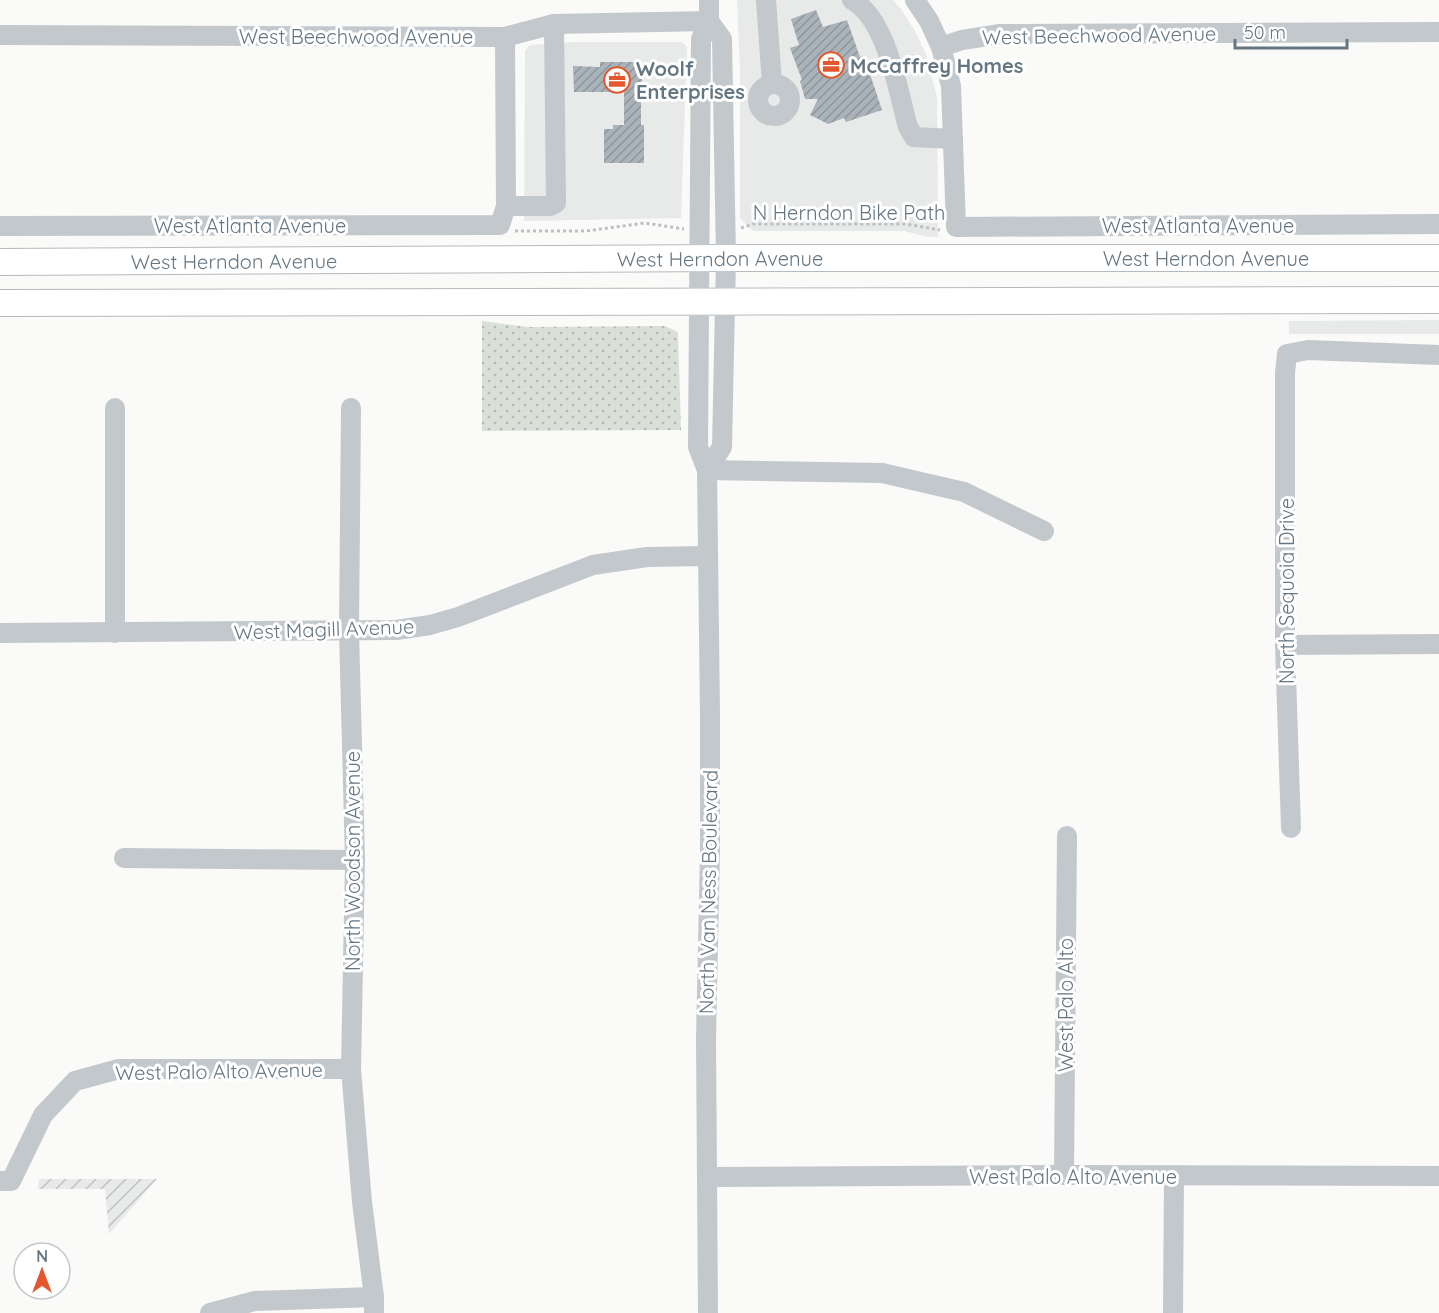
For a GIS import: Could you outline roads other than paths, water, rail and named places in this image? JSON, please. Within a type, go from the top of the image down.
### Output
[{"type":"main road","name":"West Herndon Avenue","points":[[0,262],[713,258],[1439,258]]},
{"type":"main road","name":"West Herndon Avenue","points":[[0,303],[1439,300]]},
{"type":"street","name":"North Van Ness Boulevard","points":[[707,470],[722,447],[724,300],[713,258],[701,39],[709,21],[709,0]]},
{"type":"street","points":[[766,0],[772,84]]},
{"type":"street","points":[[862,3],[884,40],[908,127],[914,137],[953,139],[951,86],[941,47],[929,21],[915,0]]},
{"type":"street","name":"North Van Ness Boulevard","points":[[708,1313],[706,1039],[710,852],[708,556],[707,470],[698,447],[699,301],[713,258],[724,101],[722,39],[709,21]]},
{"type":"street","name":"West Beechwood Avenue","points":[[0,35],[505,37],[554,24],[709,21]]},
{"type":"street","name":"West Atlanta Avenue","points":[[0,226],[505,221],[550,206],[556,203],[554,24]]},
{"type":"street","name":"West Beechwood Avenue","points":[[941,47],[962,40],[1000,34],[1439,32]]},
{"type":"street","points":[[505,37],[505,221]]},
{"type":"street","points":[[772,84],[777,84],[786,90],[790,100],[786,110],[777,116],[766,114],[759,107],[758,102],[760,92],[767,85],[772,84]]},
{"type":"street","points":[[724,101],[758,102]]},
{"type":"street","name":"West Atlanta Avenue","points":[[953,139],[956,227],[1439,224]]},
{"type":"street","name":"North Sequoia Drive","points":[[1291,828],[1285,645],[1285,373],[1287,354],[1308,350],[1439,355]]},
{"type":"street","points":[[115,408],[115,633]]},
{"type":"street","name":"North Woodson Avenue","points":[[351,408],[350,631],[355,860],[351,1069],[362,1202],[374,1305]]},
{"type":"street","points":[[707,470],[882,473],[964,492],[1044,531]]},
{"type":"street","name":"West Magill Avenue","points":[[0,633],[396,630],[430,625],[458,617],[561,576],[618,560],[708,556]]},
{"type":"street","points":[[1285,645],[1439,644]]},
{"type":"street","name":"West Palo Alto","points":[[1064,1174],[1067,836]]},
{"type":"street","points":[[124,858],[355,860]]},
{"type":"street","name":"West Palo Alto Avenue","points":[[0,1181],[11,1180],[43,1115],[75,1081],[119,1069],[351,1069]]},
{"type":"street","name":"West Palo Alto Avenue","points":[[708,1177],[1064,1174],[1439,1176]]},
{"type":"street","points":[[1173,1313],[1174,1176]]},
{"type":"street","points":[[210,1313],[255,1301],[374,1305]]},
{"type":"place","name":"McCaffrey Homes","points":[[831,65]]},
{"type":"place","name":"Woolf Enterprises","points":[[617,80]]}]
